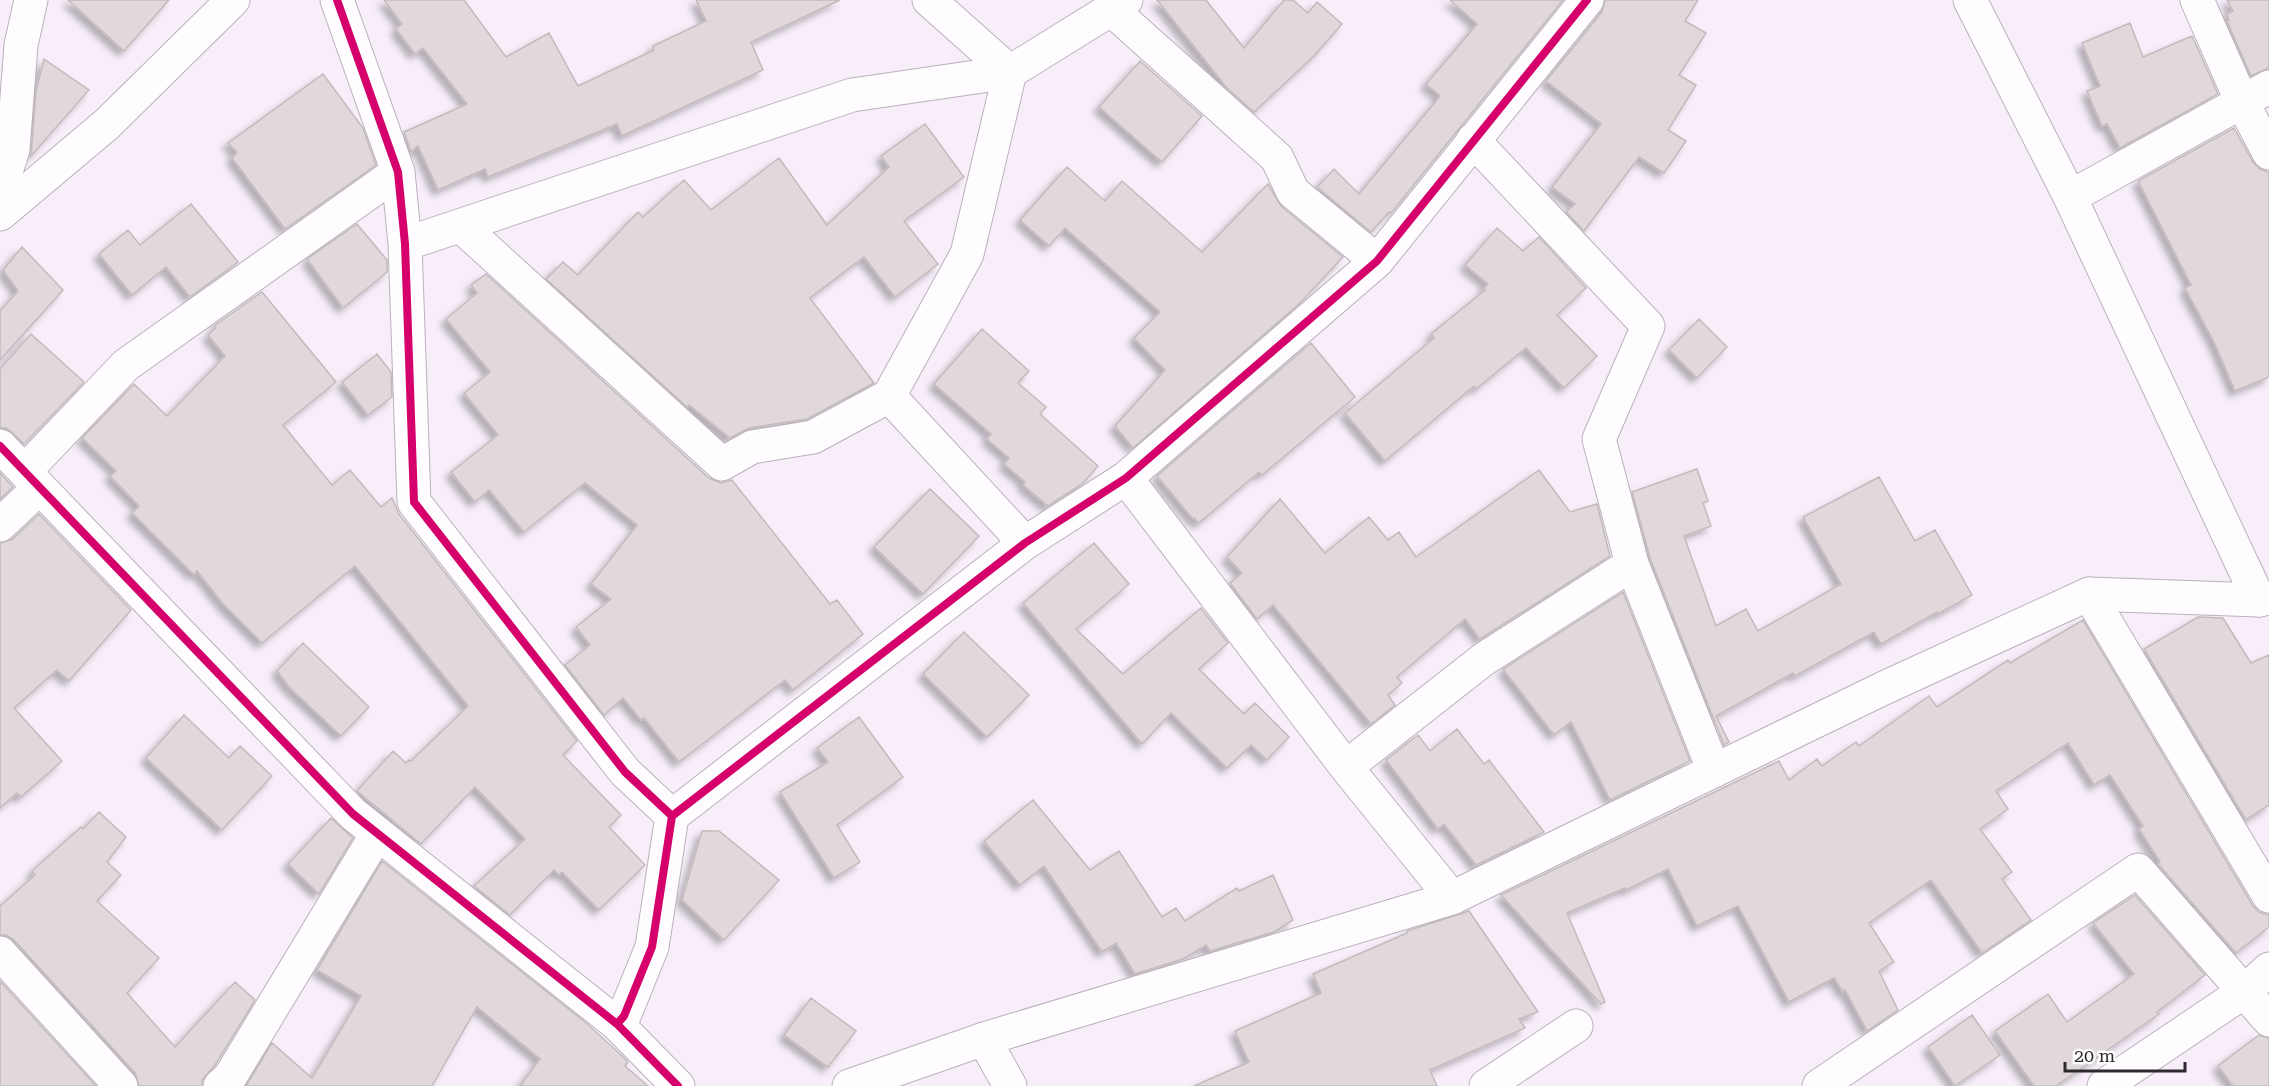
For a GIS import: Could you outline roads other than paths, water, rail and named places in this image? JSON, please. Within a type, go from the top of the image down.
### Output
[{"type":"street","points":[[0,191],[13,149],[21,45],[31,0]]},
{"type":"street","points":[[0,214],[107,124],[233,0]]},
{"type":"street","points":[[337,0],[398,172],[405,244],[414,502],[625,772],[672,816]]},
{"type":"street","points":[[928,0],[1010,72]]},
{"type":"street","points":[[617,1024],[624,1016],[652,947],[672,816],[1025,543],[1126,478],[1377,261],[1587,0]]},
{"type":"street","points":[[849,1086],[984,1039],[1452,898],[1884,688],[2089,594],[2264,599],[2070,197],[1970,0]]},
{"type":"street","points":[[2197,0],[2256,94],[2269,153]]},
{"type":"street","points":[[405,244],[852,95],[1010,72],[1119,5],[1277,158],[1293,192],[1377,261]]},
{"type":"street","points":[[461,226],[722,464],[752,447],[813,437],[889,396],[967,254],[1010,72]]},
{"type":"street","points":[[2070,197],[2256,94]]},
{"type":"street","points":[[1473,140],[1648,326],[1599,439],[1632,564],[1714,771]]},
{"type":"street","points":[[0,525],[32,480],[126,365],[398,172]]},
{"type":"street","points":[[889,396],[1025,543]]},
{"type":"street","points":[[0,446],[353,814],[617,1024],[678,1086]]},
{"type":"street","points":[[1126,478],[1346,767],[1452,898]]},
{"type":"street","points":[[1346,767],[1484,659],[1632,564]]},
{"type":"street","points":[[2089,594],[2269,896]]},
{"type":"street","points":[[220,1086],[230,1077],[377,834]]},
{"type":"street","points":[[1819,1086],[2138,870],[2269,1020]]},
{"type":"street","points":[[0,953],[121,1086]]},
{"type":"street","points":[[2104,1086],[2245,992],[2269,969]]},
{"type":"street","points":[[1486,1086],[1576,1026]]},
{"type":"street","points":[[984,1039],[1010,1086]]}]
